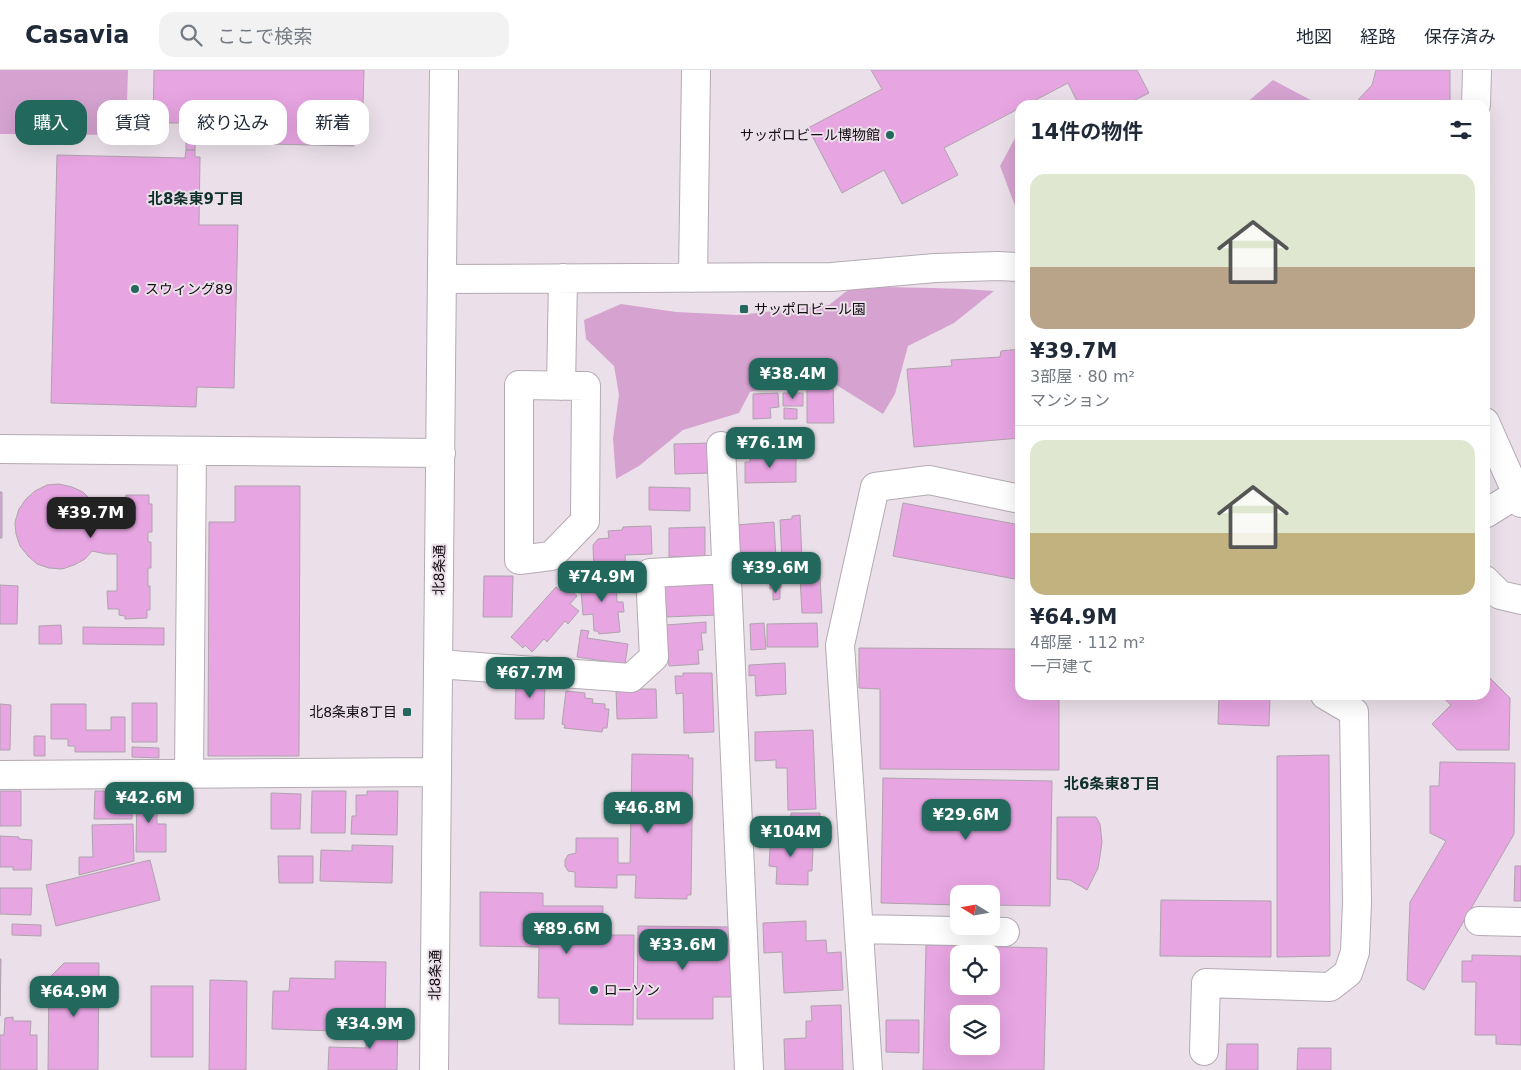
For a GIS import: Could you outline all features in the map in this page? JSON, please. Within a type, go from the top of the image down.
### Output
[{"type":"street","name":"北8条通","points":[[434,1070],[444,70]]},
{"type":"street","points":[[692,278],[696,70]]},
{"type":"street","points":[[1476,100],[1477,70]]},
{"type":"street","points":[[442,279],[832,277],[935,268],[1015,267]]},
{"type":"street","points":[[552,386],[554,278]]},
{"type":"street","points":[[519,385],[552,386],[586,386],[585,521],[551,556],[519,560],[519,385]]},
{"type":"street","points":[[1490,433],[1519,498],[1490,512]]},
{"type":"street","points":[[721,446],[749,1070]]},
{"type":"street","points":[[0,449],[440,453]]},
{"type":"street","points":[[189,773],[192,451]]},
{"type":"street","points":[[868,1070],[840,645],[875,487],[929,480],[1015,498]]},
{"type":"street","points":[[438,664],[631,678],[654,657],[650,573],[726,569]]},
{"type":"street","points":[[1490,585],[1500,595],[1521,600]]},
{"type":"street","points":[[1204,1051],[1206,983],[1330,987],[1348,973],[1355,952],[1357,902],[1354,712],[1334,700]]},
{"type":"street","points":[[0,775],[437,772]]},
{"type":"street","points":[[1480,921],[1521,922]]},
{"type":"street","points":[[859,929],[1005,932]]},
{"type":"shaded area","points":[[0,70],[128,70],[127,100],[97,100],[97,135],[87,135],[87,100],[15,100],[15,134],[0,134]]},
{"type":"shaded area","points":[[1273,80],[1311,100],[1250,100]]},
{"type":"shaded area","points":[[1015,138],[1015,206],[1000,166]]},
{"type":"shaded area","points":[[853,286],[994,291],[954,323],[908,346],[895,394],[883,414],[814,371],[779,385],[750,392],[739,413],[683,430],[639,466],[616,479],[613,438],[619,395],[614,366],[586,339],[584,320],[621,304],[676,312],[738,315],[829,305]]},
{"type":"building","points":[[154,70],[364,70],[363,100],[297,100],[297,145],[287,144],[287,100],[179,100],[179,123],[169,123],[169,100],[153,100]]},
{"type":"building","name":"サッポロビール博物館","points":[[871,70],[1137,70],[1149,93],[1135,100],[1076,100],[1068,83],[1036,100],[1015,100],[1015,111],[944,148],[958,175],[902,204],[884,170],[842,193],[808,128],[882,89]]},
{"type":"building","points":[[1376,70],[1450,70],[1450,100],[1358,100],[1372,85]]},
{"type":"building","points":[[186,145],[195,145],[195,150],[186,150]]},
{"type":"building","points":[[311,145],[354,145],[354,146]]},
{"type":"building","points":[[186,150],[195,150],[195,157],[200,157],[199,225],[238,225],[234,388],[197,387],[196,407],[51,403],[57,155],[185,158]]},
{"type":"building","points":[[1015,350],[1015,438],[914,447],[907,369],[952,366],[951,360],[1000,357],[1001,351]]},
{"type":"building","points":[[807,383],[833,383],[834,423],[807,423]]},
{"type":"building","points":[[778,393],[779,407],[770,408],[771,418],[753,419],[753,394]]},
{"type":"building","points":[[783,393],[803,393],[803,406],[783,406]]},
{"type":"building","points":[[784,408],[797,409],[797,419],[784,419]]},
{"type":"building","points":[[710,443],[711,473],[675,474],[674,444]]},
{"type":"building","points":[[750,454],[764,454],[764,457],[796,457],[796,482],[745,483],[745,462],[750,462]]},
{"type":"building","points":[[59,484],[83,492],[92,501],[98,513],[100,525],[106,527],[106,505],[120,505],[120,498],[126,498],[126,495],[149,495],[149,504],[152,504],[152,532],[148,532],[148,542],[151,542],[151,568],[148,568],[150,610],[147,610],[147,618],[125,619],[125,616],[119,615],[119,609],[108,609],[107,591],[117,591],[117,554],[92,551],[85,559],[74,565],[62,569],[49,568],[37,564],[20,546],[15,522],[19,509],[35,491],[47,485]]},
{"type":"building","points":[[235,486],[300,486],[299,756],[208,756],[209,522],[235,522]]},
{"type":"building","points":[[649,487],[690,488],[690,511],[649,510]]},
{"type":"building","points":[[0,492],[2,492],[2,538],[0,538]]},
{"type":"building","points":[[903,503],[1015,524],[1015,579],[893,556]]},
{"type":"building","points":[[800,515],[802,560],[782,561],[780,520],[792,519],[792,516]]},
{"type":"building","points":[[774,522],[776,559],[760,560],[760,556],[739,558],[736,525]]},
{"type":"building","points":[[651,526],[652,554],[625,555],[626,568],[594,570],[593,545],[598,539],[609,538],[608,531],[622,530],[623,527]]},
{"type":"building","points":[[705,527],[705,556],[669,557],[669,528]]},
{"type":"building","points":[[616,574],[617,602],[623,602],[624,612],[618,612],[620,632],[599,634],[598,631],[594,631],[593,614],[583,615],[581,591],[586,590],[585,577]]},
{"type":"building","points":[[484,576],[513,576],[512,617],[483,617]]},
{"type":"building","points":[[769,577],[781,577],[781,588],[770,589]]},
{"type":"building","points":[[820,577],[822,613],[802,613],[800,578]]},
{"type":"building","points":[[716,582],[718,615],[665,617],[664,584]]},
{"type":"building","points":[[0,585],[18,586],[17,624],[0,624]]},
{"type":"building","points":[[566,586],[577,596],[570,604],[579,611],[568,624],[565,621],[547,642],[544,639],[532,652],[525,645],[523,648],[511,637],[556,587],[561,591]]},
{"type":"building","points":[[780,588],[780,599],[773,600],[773,589]]},
{"type":"building","points":[[706,622],[706,633],[701,633],[703,650],[698,650],[699,664],[669,666],[666,625]]},
{"type":"building","points":[[764,623],[766,649],[751,650],[750,624]]},
{"type":"building","points":[[817,623],[818,647],[767,647],[767,624]]},
{"type":"building","points":[[61,625],[62,644],[39,644],[39,626]]},
{"type":"building","points":[[83,627],[164,628],[164,645],[83,644]]},
{"type":"building","points":[[581,630],[589,631],[587,638],[628,644],[625,664],[577,657]]},
{"type":"building","points":[[859,648],[1015,649],[1015,700],[1059,700],[1059,770],[880,769],[880,689],[859,688]]},
{"type":"building","points":[[785,663],[786,694],[756,696],[755,675],[749,676],[749,665]]},
{"type":"building","points":[[683,673],[712,673],[714,732],[684,733],[683,693],[676,694],[675,676],[683,676]]},
{"type":"building","points":[[1490,678],[1510,698],[1509,750],[1457,750],[1432,724],[1451,705],[1446,700],[1490,700]]},
{"type":"building","points":[[516,680],[545,680],[544,719],[515,719]]},
{"type":"building","points":[[616,689],[656,689],[657,718],[617,719]]},
{"type":"building","points":[[566,691],[585,693],[585,698],[593,699],[592,703],[605,704],[605,709],[609,709],[607,728],[603,728],[602,732],[564,728],[565,725],[562,724]]},
{"type":"building","points":[[1219,700],[1270,700],[1269,726],[1218,724]]},
{"type":"building","points":[[132,703],[157,703],[157,742],[132,742]]},
{"type":"building","points":[[0,704],[11,705],[10,750],[0,750]]},
{"type":"building","points":[[51,704],[86,704],[86,730],[111,730],[111,717],[125,717],[125,752],[75,752],[75,746],[68,746],[68,739],[51,739]]},
{"type":"building","points":[[813,730],[816,809],[788,810],[787,768],[776,768],[776,760],[755,761],[755,732]]},
{"type":"building","points":[[34,736],[45,736],[45,756],[34,756]]},
{"type":"building","points":[[132,747],[159,748],[159,758],[132,757]]},
{"type":"building","points":[[632,754],[689,755],[688,758],[693,758],[691,895],[687,895],[687,899],[635,898],[636,875],[617,875],[617,888],[575,887],[575,872],[568,871],[565,866],[565,860],[568,855],[576,853],[576,838],[618,838],[618,863],[630,863]]},
{"type":"building","points":[[1329,755],[1330,956],[1277,957],[1277,756]]},
{"type":"building","points":[[1440,762],[1515,763],[1514,834],[1424,990],[1407,980],[1410,902],[1446,841],[1430,833],[1430,786],[1439,786]]},
{"type":"building","points":[[883,778],[1052,781],[1050,906],[1000,905],[1000,885],[950,885],[950,905],[881,903]]},
{"type":"building","points":[[137,790],[157,790],[157,824],[166,824],[166,852],[136,852]]},
{"type":"building","points":[[0,791],[21,791],[21,826],[0,826]]},
{"type":"building","points":[[95,791],[132,791],[132,819],[94,819]]},
{"type":"building","points":[[312,791],[346,791],[345,833],[311,833]]},
{"type":"building","points":[[367,791],[398,791],[397,835],[351,834],[352,816],[356,816],[356,795],[367,795]]},
{"type":"building","points":[[271,793],[301,794],[300,829],[271,829]]},
{"type":"building","points":[[791,813],[820,813],[819,830],[790,830]]},
{"type":"building","points":[[785,817],[785,828],[766,828],[766,818]]},
{"type":"building","points":[[1057,817],[1096,817],[1100,824],[1102,842],[1098,868],[1087,890],[1070,880],[1057,879]]},
{"type":"building","points":[[133,824],[134,861],[79,875],[79,857],[93,857],[92,825]]},
{"type":"building","points":[[771,834],[809,835],[808,847],[813,847],[812,871],[808,871],[808,885],[776,884],[777,867],[769,866]]},
{"type":"building","points":[[0,836],[32,840],[31,870],[13,870],[13,867],[0,867]]},
{"type":"building","points":[[352,845],[393,846],[392,883],[320,881],[321,850],[352,851]]},
{"type":"building","points":[[278,856],[313,856],[313,883],[279,883]]},
{"type":"building","points":[[150,860],[160,900],[56,926],[46,885]]},
{"type":"building","points":[[1515,866],[1521,866],[1521,901],[1514,901]]},
{"type":"building","points":[[0,888],[32,888],[31,915],[0,914]]},
{"type":"building","points":[[480,892],[543,893],[543,906],[603,906],[602,935],[634,935],[633,1025],[559,1024],[559,998],[538,998],[539,947],[480,946]]},
{"type":"building","points":[[1161,900],[1271,901],[1271,957],[1160,956]]},
{"type":"building","points":[[806,921],[806,941],[826,940],[827,953],[841,952],[843,990],[784,993],[782,952],[764,953],[763,923]]},
{"type":"building","points":[[12,924],[41,925],[41,936],[12,935]]},
{"type":"building","points":[[638,926],[732,927],[732,997],[713,997],[713,1019],[637,1019]]},
{"type":"building","points":[[926,945],[950,946],[950,995],[1000,995],[1000,947],[1047,948],[1044,1070],[923,1070]]},
{"type":"building","points":[[1472,955],[1521,956],[1521,1045],[1496,1044],[1496,1035],[1475,1035],[1476,982],[1462,982],[1462,961],[1472,961]]},
{"type":"building","points":[[0,959],[1,959],[0,1016]]},
{"type":"building","points":[[335,961],[386,962],[385,1013],[364,1013],[363,1032],[272,1029],[273,991],[289,991],[290,978],[335,979]]},
{"type":"building","points":[[64,963],[99,963],[98,1070],[48,1070],[49,978]]},
{"type":"building","points":[[210,980],[247,981],[246,1070],[209,1070]]},
{"type":"building","points":[[151,986],[193,986],[193,1057],[151,1057]]},
{"type":"building","points":[[841,1005],[843,1070],[785,1070],[784,1039],[806,1038],[806,1021],[812,1021],[811,1006]]},
{"type":"building","points":[[13,1017],[13,1021],[31,1021],[30,1035],[37,1035],[37,1070],[0,1070],[0,1035],[4,1035],[5,1018]]},
{"type":"building","points":[[367,1020],[398,1020],[397,1070],[328,1070],[329,1047],[366,1048]]},
{"type":"building","points":[[886,1020],[919,1020],[919,1053],[886,1052]]},
{"type":"building","points":[[1227,1044],[1258,1044],[1258,1070],[1226,1070]]},
{"type":"building","points":[[1298,1048],[1331,1048],[1331,1070],[1297,1070]]},
{"type":"place","name":"サッポロビール博物館","points":[[890,135]]},
{"type":"place","name":"スウィング89","points":[[135,289]]},
{"type":"place","name":"サッポロビール園","points":[[744,309]]},
{"type":"place","name":"北8条東8丁目","points":[[407,712]]},
{"type":"place","name":"ローソン","points":[[594,990]]},
{"type":"district","name":"北8条東9丁目","points":[[196,199]]},
{"type":"district","name":"北6条東8丁目","points":[[1112,784]]}]
